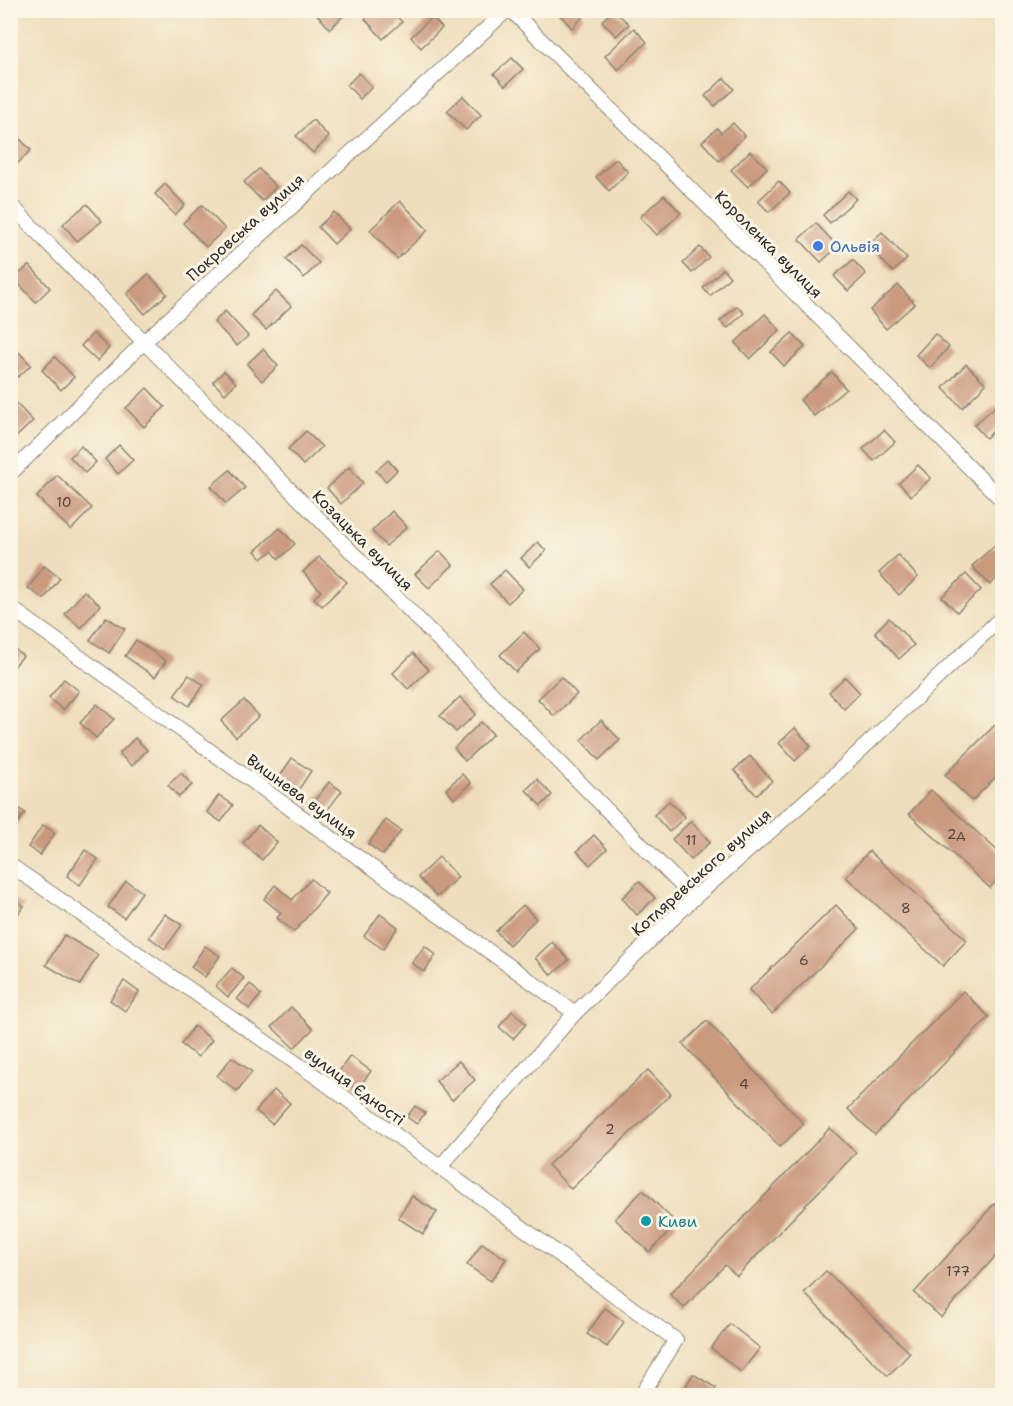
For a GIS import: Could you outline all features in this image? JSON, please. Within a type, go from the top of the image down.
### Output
[{"type":"street","name":"Покровська вулиця","points":[[10,474],[144,342],[507,10]]},
{"type":"street","name":"Короленка вулиця","points":[[511,10],[1002,500]]},
{"type":"street","name":"Козацька вулиця","points":[[10,204],[694,898]]},
{"type":"street","name":"Вишнева вулиця","points":[[10,607],[574,1012]]},
{"type":"street","name":"Котляревського вулиця","points":[[439,1168],[574,1012],[694,898],[828,781],[1002,617]]},
{"type":"street","name":"вулиця Єдності","points":[[10,865],[318,1078],[439,1168],[563,1254],[676,1340],[641,1395]]},
{"type":"building","points":[[313,10],[349,10],[330,29]]},
{"type":"building","points":[[374,10],[391,10],[402,22],[383,39],[365,19]]},
{"type":"building","points":[[555,10],[579,10],[584,16],[572,28]]},
{"type":"building","points":[[613,10],[629,24],[616,36],[602,21]]},
{"type":"building","points":[[432,17],[442,28],[421,48],[411,37]]},
{"type":"building","points":[[634,28],[647,42],[618,70],[605,56]]},
{"type":"building","points":[[512,58],[523,69],[505,86],[494,74]]},
{"type":"building","points":[[359,73],[372,87],[360,99],[347,85]]},
{"type":"building","points":[[724,78],[734,89],[715,106],[705,96]]},
{"type":"building","points":[[463,96],[481,115],[466,130],[447,111]]},
{"type":"building","points":[[313,120],[329,137],[313,153],[296,136]]},
{"type":"building","points":[[733,123],[745,136],[719,161],[702,142],[717,128],[721,133]]},
{"type":"building","points":[[17,136],[31,150],[10,171],[10,142]]},
{"type":"building","points":[[750,151],[767,168],[748,187],[731,170]]},
{"type":"building","points":[[616,159],[628,172],[609,191],[596,177]]},
{"type":"building","points":[[259,169],[276,187],[262,201],[244,182]]},
{"type":"building","points":[[779,181],[790,193],[769,212],[758,201]]},
{"type":"building","points":[[165,184],[185,205],[175,215],[155,194]]},
{"type":"building","points":[[848,191],[856,199],[830,223],[823,215]]},
{"type":"building","points":[[664,195],[681,213],[657,235],[640,217]]},
{"type":"building","points":[[400,201],[428,230],[397,259],[370,230]]},
{"type":"building","points":[[87,204],[102,221],[77,241],[63,224]]},
{"type":"building","points":[[202,205],[225,229],[206,247],[183,223]]},
{"type":"building","points":[[334,212],[350,229],[334,244],[318,227]]},
{"type":"building","points":[[816,223],[838,247],[821,262],[799,239]]},
{"type":"building","points":[[882,232],[907,259],[893,272],[868,245]]},
{"type":"building","points":[[301,245],[319,263],[304,278],[286,259]]},
{"type":"building","points":[[700,247],[709,257],[692,273],[683,263]]},
{"type":"building","points":[[853,260],[866,274],[848,291],[834,276]]},
{"type":"building","points":[[29,265],[50,288],[36,302],[14,279]]},
{"type":"building","points":[[723,269],[730,277],[710,296],[703,288]]},
{"type":"building","points":[[148,274],[167,294],[145,314],[127,294]]},
{"type":"building","points":[[898,285],[915,304],[886,329],[870,310]]},
{"type":"building","points":[[276,291],[291,306],[266,330],[251,315]]},
{"type":"building","points":[[737,306],[744,313],[728,328],[720,321]]},
{"type":"building","points":[[225,311],[248,336],[237,346],[214,322]]},
{"type":"building","points":[[765,314],[780,330],[750,359],[735,343]]},
{"type":"building","points":[[93,333],[109,348],[97,361],[81,346]]},
{"type":"building","points":[[792,333],[805,347],[784,366],[771,352]]},
{"type":"building","points":[[935,334],[949,347],[930,368],[916,355]]},
{"type":"building","points":[[10,343],[31,365],[18,377],[10,369]]},
{"type":"building","points":[[263,349],[278,366],[262,381],[247,364]]},
{"type":"building","points":[[55,357],[74,377],[61,390],[42,370]]},
{"type":"building","points":[[966,364],[986,384],[962,408],[943,388]]},
{"type":"building","points":[[224,371],[236,383],[225,394],[213,382]]},
{"type":"building","points":[[832,372],[846,389],[814,416],[800,400]]},
{"type":"building","points":[[147,388],[165,407],[144,427],[126,408]]},
{"type":"building","points":[[13,400],[33,421],[14,439],[10,436],[10,402]]},
{"type":"building","points":[[996,406],[1002,413],[1002,423],[986,438],[974,425]]},
{"type":"building","points":[[884,430],[895,442],[874,461],[863,449]]},
{"type":"building","points":[[306,431],[322,447],[303,465],[288,449]]},
{"type":"building","points":[[119,445],[133,460],[118,474],[105,459]]},
{"type":"building","points":[[81,446],[96,462],[85,473],[70,457]]},
{"type":"building","points":[[388,460],[397,470],[386,481],[376,471]]},
{"type":"building","points":[[918,465],[931,478],[911,496],[899,483]]},
{"type":"building","points":[[349,467],[363,483],[341,504],[327,488]]},
{"type":"building","points":[[230,470],[245,488],[226,504],[211,486]]},
{"type":"building","points":[[57,475],[92,508],[71,530],[37,497]]},
{"type":"building","points":[[392,511],[407,527],[386,546],[372,531]]},
{"type":"building","points":[[280,528],[295,544],[279,559],[272,551],[262,559],[255,551]]},
{"type":"building","points":[[538,542],[546,551],[529,567],[521,558]]},
{"type":"building","points":[[994,546],[1002,556],[1002,573],[990,585],[972,566]]},
{"type":"building","points":[[440,551],[453,565],[429,588],[415,574]]},
{"type":"building","points":[[898,555],[918,577],[899,595],[879,573]]},
{"type":"building","points":[[319,557],[347,582],[322,606],[314,598],[321,591],[303,572]]},
{"type":"building","points":[[44,566],[60,578],[44,599],[28,588]]},
{"type":"building","points":[[505,570],[523,589],[508,603],[490,584]]},
{"type":"building","points":[[966,574],[981,590],[957,612],[942,597]]},
{"type":"building","points":[[84,591],[100,605],[81,628],[65,614]]},
{"type":"building","points":[[106,617],[125,629],[109,653],[90,640]]},
{"type":"building","points":[[889,618],[914,645],[899,659],[875,632]]},
{"type":"building","points":[[524,632],[540,649],[516,672],[500,655]]},
{"type":"building","points":[[136,640],[166,661],[155,677],[125,656]]},
{"type":"building","points":[[10,645],[23,656],[10,671]]},
{"type":"building","points":[[413,653],[429,670],[408,689],[393,673]]},
{"type":"building","points":[[189,675],[204,685],[189,706],[174,695]]},
{"type":"building","points":[[561,677],[577,694],[554,716],[538,699]]},
{"type":"building","points":[[845,677],[860,693],[844,709],[829,692]]},
{"type":"building","points":[[64,679],[79,691],[63,710],[49,698]]},
{"type":"building","points":[[460,697],[476,714],[456,732],[440,716]]},
{"type":"building","points":[[244,700],[259,716],[236,737],[221,721]]},
{"type":"building","points":[[97,704],[114,719],[96,738],[80,723]]},
{"type":"building","points":[[1002,718],[1002,771],[972,801],[945,775]]},
{"type":"building","points":[[601,720],[620,740],[599,760],[581,740]]},
{"type":"building","points":[[481,722],[493,734],[465,761],[454,748]]},
{"type":"building","points":[[795,728],[811,746],[795,761],[779,743]]},
{"type":"building","points":[[135,738],[147,750],[132,766],[119,754]]},
{"type":"building","points":[[750,756],[772,781],[756,795],[734,770]]},
{"type":"building","points":[[292,758],[311,771],[299,789],[280,776]]},
{"type":"building","points":[[181,773],[192,785],[179,797],[168,785]]},
{"type":"building","points":[[462,774],[471,783],[454,799],[446,789]]},
{"type":"building","points":[[537,779],[552,795],[541,806],[526,790]]},
{"type":"building","points":[[329,782],[342,791],[325,813],[313,803]]},
{"type":"building","points":[[931,790],[1002,855],[1002,874],[990,888],[909,814]]},
{"type":"building","points":[[219,795],[233,805],[221,822],[207,812]]},
{"type":"building","points":[[669,801],[685,817],[669,832],[654,815]]},
{"type":"building","points":[[10,802],[25,813],[10,833]]},
{"type":"building","points":[[386,820],[401,831],[383,855],[368,844]]},
{"type":"building","points":[[691,821],[710,842],[691,860],[672,839]]},
{"type":"building","points":[[43,825],[55,833],[40,855],[28,847]]},
{"type":"building","points":[[258,825],[277,842],[262,860],[243,843]]},
{"type":"building","points":[[594,835],[607,849],[590,865],[577,851]]},
{"type":"building","points":[[85,850],[98,859],[80,885],[67,876]]},
{"type":"building","points":[[869,851],[967,940],[943,966],[846,877]]},
{"type":"building","points":[[439,857],[458,877],[437,897],[418,877]]},
{"type":"building","points":[[311,879],[327,893],[294,932],[277,918],[281,913],[264,899],[275,885],[292,900]]},
{"type":"building","points":[[126,881],[142,892],[124,918],[108,907]]},
{"type":"building","points":[[639,881],[655,898],[637,915],[622,898]]},
{"type":"building","points":[[12,898],[24,906],[10,925],[10,901]]},
{"type":"building","points":[[523,905],[536,919],[509,945],[496,931]]},
{"type":"building","points":[[836,905],[859,929],[772,1014],[749,990]]},
{"type":"building","points":[[165,914],[182,925],[165,949],[149,937]]},
{"type":"building","points":[[380,914],[398,927],[383,949],[364,936]]},
{"type":"building","points":[[64,935],[98,955],[80,985],[46,965]]},
{"type":"building","points":[[552,942],[569,960],[552,975],[535,958]]},
{"type":"building","points":[[205,946],[220,956],[205,977],[191,967]]},
{"type":"building","points":[[425,946],[436,955],[424,972],[412,963]]},
{"type":"building","points":[[232,968],[244,978],[228,997],[216,986]]},
{"type":"building","points":[[124,981],[139,992],[125,1011],[110,1000]]},
{"type":"building","points":[[250,984],[261,995],[249,1009],[237,999]]},
{"type":"building","points":[[963,991],[989,1017],[875,1135],[848,1109]]},
{"type":"building","points":[[291,1007],[313,1029],[294,1048],[272,1027]]},
{"type":"building","points":[[512,1011],[526,1024],[513,1039],[499,1027]]},
{"type":"building","points":[[707,1021],[804,1124],[780,1147],[683,1044]]},
{"type":"building","points":[[194,1026],[212,1040],[198,1057],[181,1044]]},
{"type":"building","points":[[350,1056],[371,1071],[357,1090],[337,1074]]},
{"type":"building","points":[[232,1057],[252,1072],[237,1091],[217,1076]]},
{"type":"building","points":[[459,1061],[475,1080],[452,1100],[436,1081]]},
{"type":"building","points":[[648,1070],[671,1094],[571,1189],[548,1165]]},
{"type":"building","points":[[274,1090],[290,1103],[272,1124],[256,1111]]},
{"type":"building","points":[[415,1106],[425,1113],[417,1124],[407,1117]]},
{"type":"building","points":[[830,1128],[856,1153],[737,1276],[725,1265],[684,1308],[670,1294]]},
{"type":"building","name":"Киви","points":[[643,1190],[677,1224],[649,1252],[615,1219]]},
{"type":"building","points":[[412,1196],[437,1212],[423,1234],[398,1218]]},
{"type":"building","points":[[994,1204],[1002,1212],[1002,1249],[941,1317],[914,1293]]},
{"type":"building","points":[[482,1243],[506,1259],[491,1281],[467,1265]]},
{"type":"building","points":[[826,1271],[910,1353],[888,1376],[804,1293]]},
{"type":"building","points":[[605,1308],[624,1322],[607,1347],[587,1334]]},
{"type":"building","points":[[730,1324],[760,1348],[741,1372],[711,1348]]},
{"type":"building","points":[[693,1374],[716,1388],[711,1396],[680,1396]]},
{"type":"place","name":"Ольвія","points":[[818,246]]},
{"type":"place","name":"Киви","points":[[646,1221]]}]
